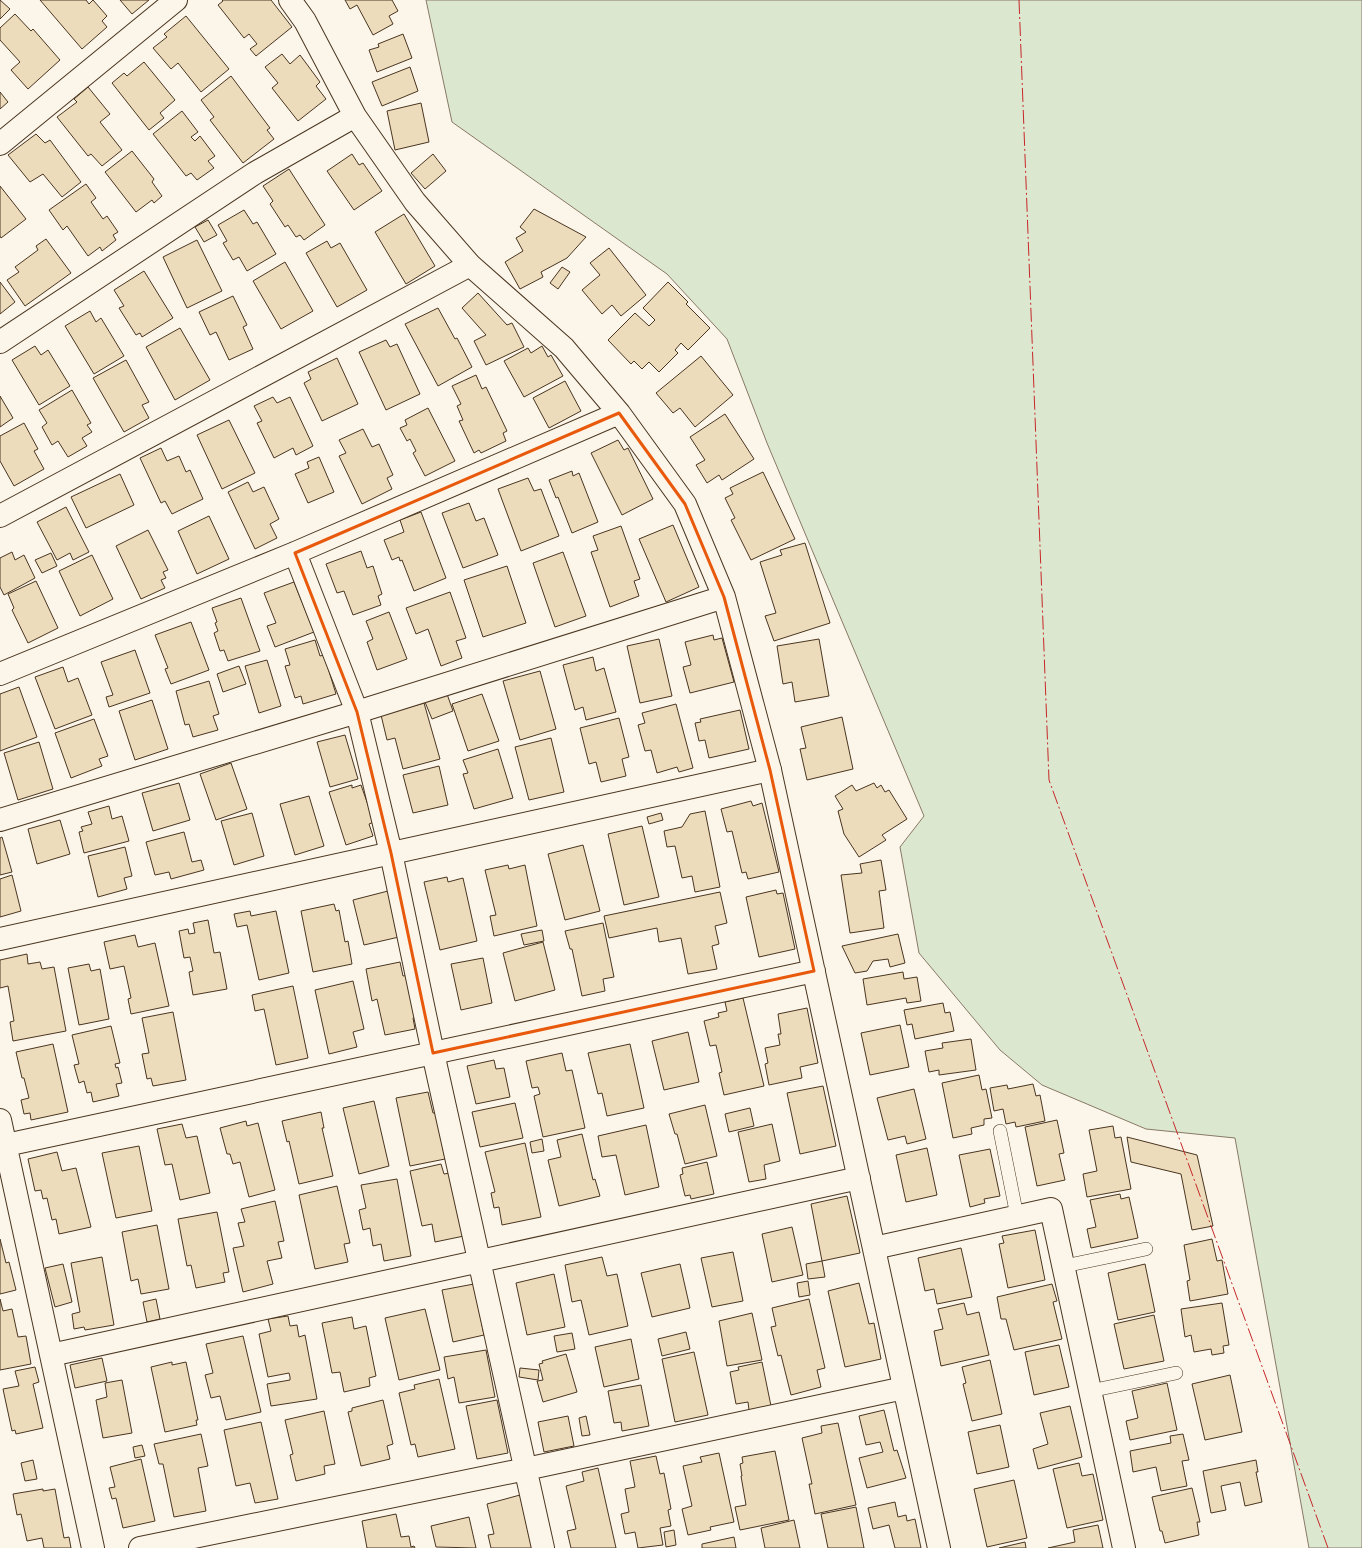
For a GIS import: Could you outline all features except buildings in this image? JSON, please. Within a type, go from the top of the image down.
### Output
[{"type":"street","points":[[0,144],[176,0]]},
{"type":"street","points":[[290,0],[305,21],[355,116],[415,202],[470,265],[564,348],[619,413],[685,504],[724,597],[770,770],[939,1548]]},
{"type":"street","points":[[0,342],[255,172],[355,116]]},
{"type":"street","points":[[0,516],[470,265]]},
{"type":"street","points":[[0,674],[295,553],[619,413]]},
{"type":"street","points":[[295,553],[357,712],[391,853],[433,1053],[543,1548]]},
{"type":"street","points":[[0,820],[357,712],[724,597]]},
{"type":"street","points":[[0,939],[770,770]]},
{"type":"street","points":[[6,1145],[814,971]]},
{"type":"street","points":[[0,1120],[93,1548]]},
{"type":"street","points":[[51,1355],[858,1178]]},
{"type":"street","points":[[874,1248],[1051,1209],[1124,1548]]},
{"type":"street","points":[[140,1548],[526,1469],[904,1388]]},
{"type":"lane","points":[[1000,1131],[1017,1216]]},
{"type":"lane","points":[[1064,1266],[1146,1249]]},
{"type":"lane","points":[[1090,1391],[1176,1374]]},
{"type":"highlighted area","points":[[619,413],[685,504],[724,597],[770,770],[814,971],[433,1053],[391,853],[357,712],[295,553]]},
{"type":"green space","points":[[426,0],[1362,0],[1362,1548],[1309,1548],[1235,1138],[1146,1129],[1042,1085],[1000,1050],[919,953],[900,847],[924,816],[767,443],[727,339],[667,274],[452,122]]},
{"type":"power","points":[[1019,0],[1049,780],[1328,1548]]}]
